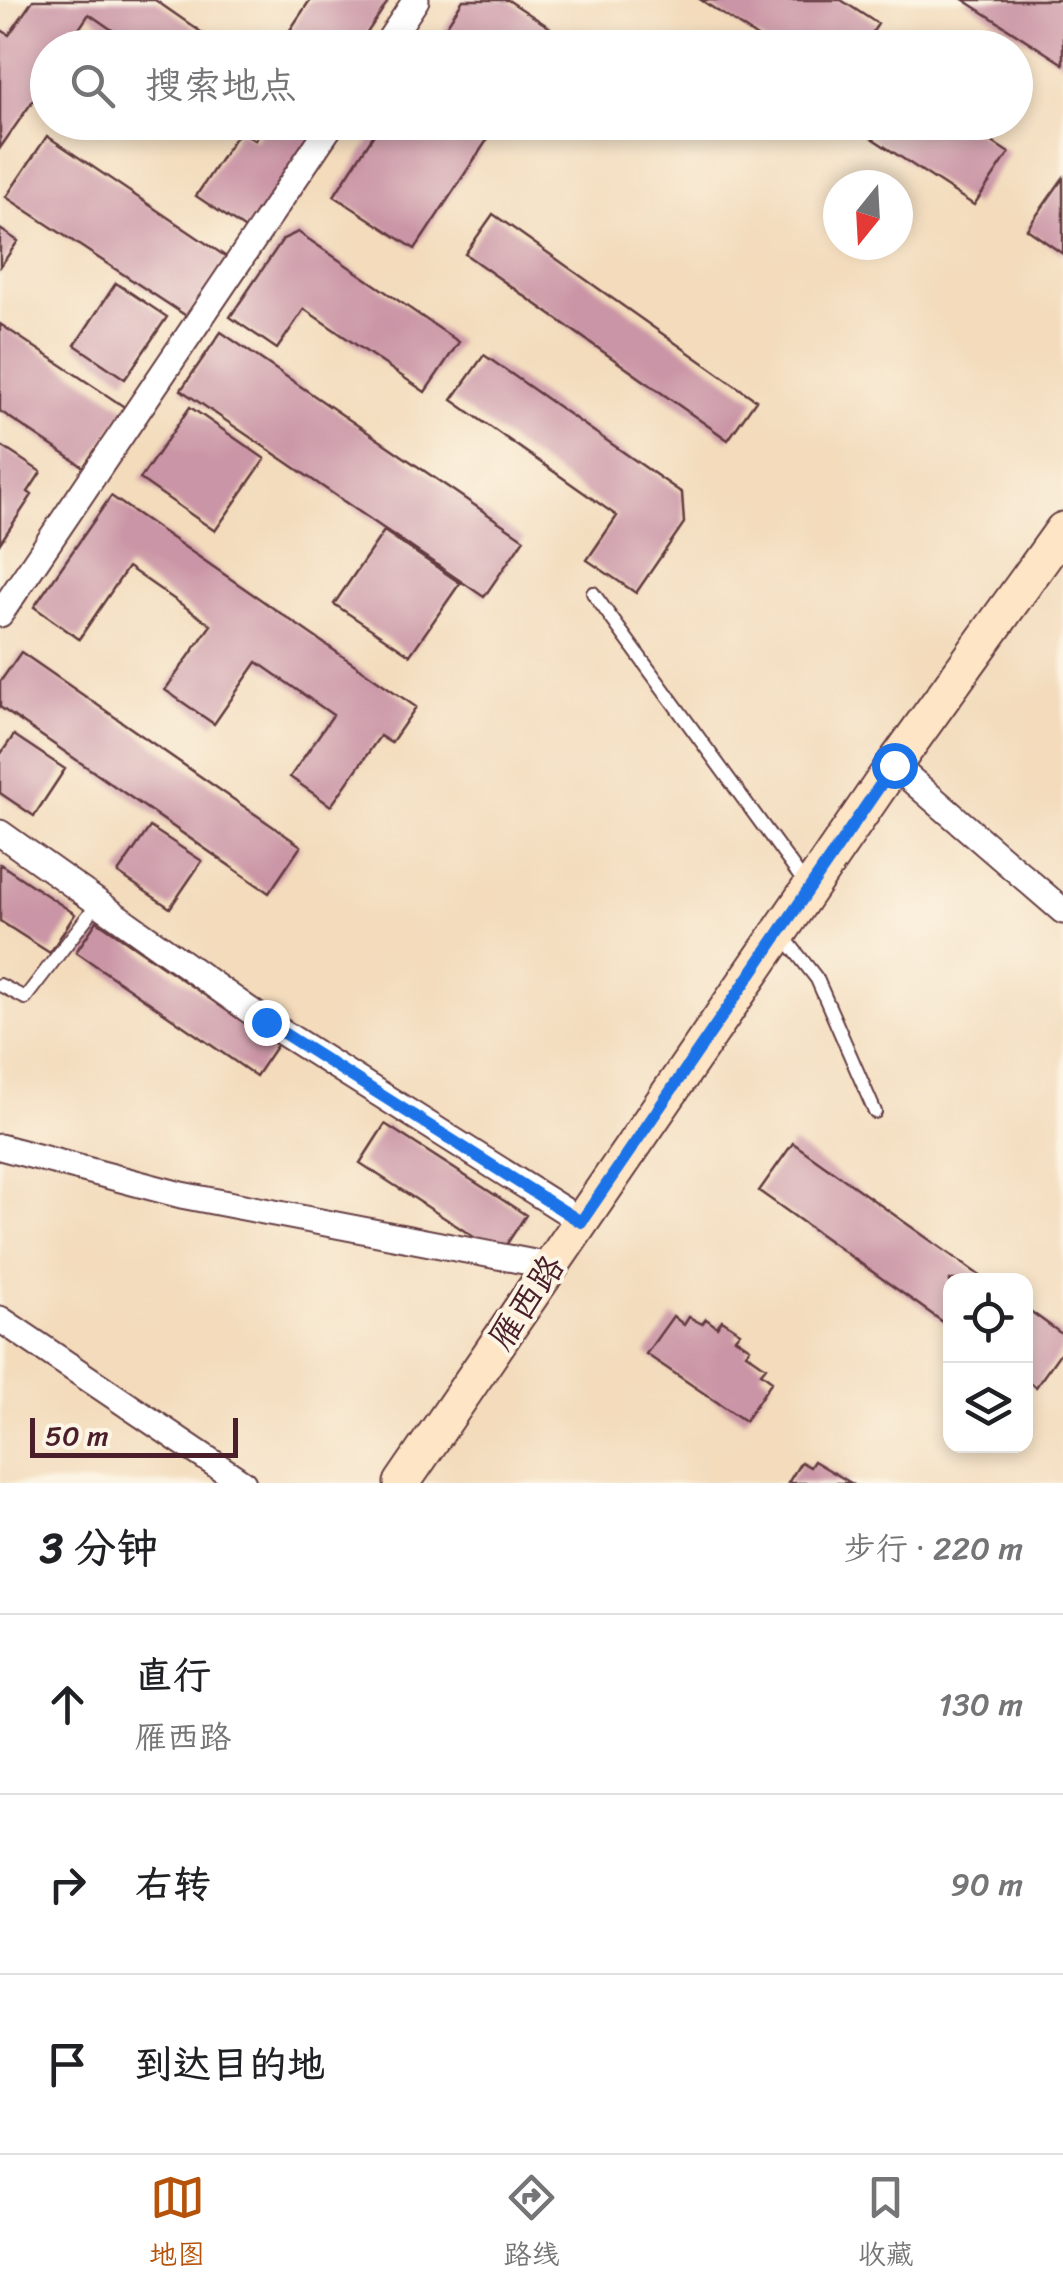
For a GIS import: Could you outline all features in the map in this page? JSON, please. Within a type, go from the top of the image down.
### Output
[{"type":"main road","name":"雁西路","points":[[402,1483],[894,765],[1063,530]]},
{"type":"street","points":[[396,30],[416,0]]},
{"type":"street","points":[[0,614],[321,140]]},
{"type":"street","points":[[894,765],[1063,911]]},
{"type":"street","points":[[0,833],[266,1022],[581,1222]]},
{"type":"street","points":[[0,1147],[180,1196],[550,1266]]},
{"type":"street","points":[[0,1318],[243,1483]]},
{"type":"lane","points":[[593,593],[809,888]]},
{"type":"lane","points":[[0,985],[25,998],[98,903]]},
{"type":"lane","points":[[780,932],[817,978],[875,1112]]},
{"type":"building","points":[[33,0],[155,0],[198,30],[112,30],[89,14],[78,30],[30,30],[30,105],[0,148],[0,29],[9,35]]},
{"type":"building","points":[[310,0],[387,3],[369,30],[290,30]]},
{"type":"building","points":[[463,0],[508,0],[553,30],[444,30]]},
{"type":"building","points":[[701,0],[841,0],[878,24],[874,30],[747,30]]},
{"type":"building","points":[[964,0],[1063,0],[1063,64],[1033,45],[1033,30],[1010,30]]},
{"type":"building","points":[[44,140],[53,140],[228,258],[188,317],[6,197]]},
{"type":"building","points":[[233,140],[312,140],[250,232],[196,196]]},
{"type":"building","points":[[370,140],[487,140],[415,249],[334,196]]},
{"type":"building","points":[[875,140],[989,140],[1009,153],[974,205]]},
{"type":"building","points":[[1063,178],[1063,254],[1027,229]]},
{"type":"building","points":[[493,214],[756,400],[728,440],[465,254]]},
{"type":"building","points":[[0,229],[18,241],[0,267]]},
{"type":"building","points":[[298,232],[459,342],[425,392],[304,309],[277,349],[230,317],[283,239]]},
{"type":"building","points":[[116,283],[167,317],[125,379],[75,345]]},
{"type":"building","points":[[0,324],[126,408],[85,468],[0,411]]},
{"type":"building","points":[[221,332],[524,539],[484,597],[181,390]]},
{"type":"building","points":[[484,355],[682,493],[684,523],[636,593],[587,560],[617,516],[452,400]]},
{"type":"building","points":[[190,407],[265,459],[215,531],[140,479]]},
{"type":"building","points":[[0,445],[41,472],[28,492],[32,495],[0,543]]},
{"type":"building","points":[[111,496],[416,707],[391,743],[380,736],[331,806],[290,777],[333,715],[257,662],[214,724],[165,690],[211,625],[128,567],[79,639],[34,607]]},
{"type":"building","points":[[384,531],[460,583],[410,655],[334,604]]},
{"type":"building","points":[[21,652],[301,846],[269,893],[0,707],[0,682]]},
{"type":"building","points":[[14,735],[65,769],[34,816],[0,793],[0,755]]},
{"type":"building","points":[[150,827],[202,861],[170,908],[118,873]]},
{"type":"building","points":[[0,864],[75,914],[50,953],[0,921]]},
{"type":"building","points":[[97,921],[277,1045],[256,1076],[76,952]]},
{"type":"building","points":[[385,1124],[526,1215],[500,1254],[360,1163]]},
{"type":"building","points":[[793,1143],[976,1273],[943,1273],[943,1322],[759,1191]]},
{"type":"building","points":[[1033,1313],[1063,1335],[1063,1349],[1036,1387]]},
{"type":"building","points":[[673,1316],[684,1325],[689,1317],[702,1324],[706,1319],[717,1327],[722,1320],[740,1332],[735,1338],[750,1348],[746,1353],[766,1367],[761,1373],[772,1381],[745,1421],[646,1354]]},
{"type":"building","points":[[814,1461],[851,1483],[788,1483],[801,1462],[810,1467]]},
{"type":"route","points":[[266,1022],[581,1222],[894,765]]}]
